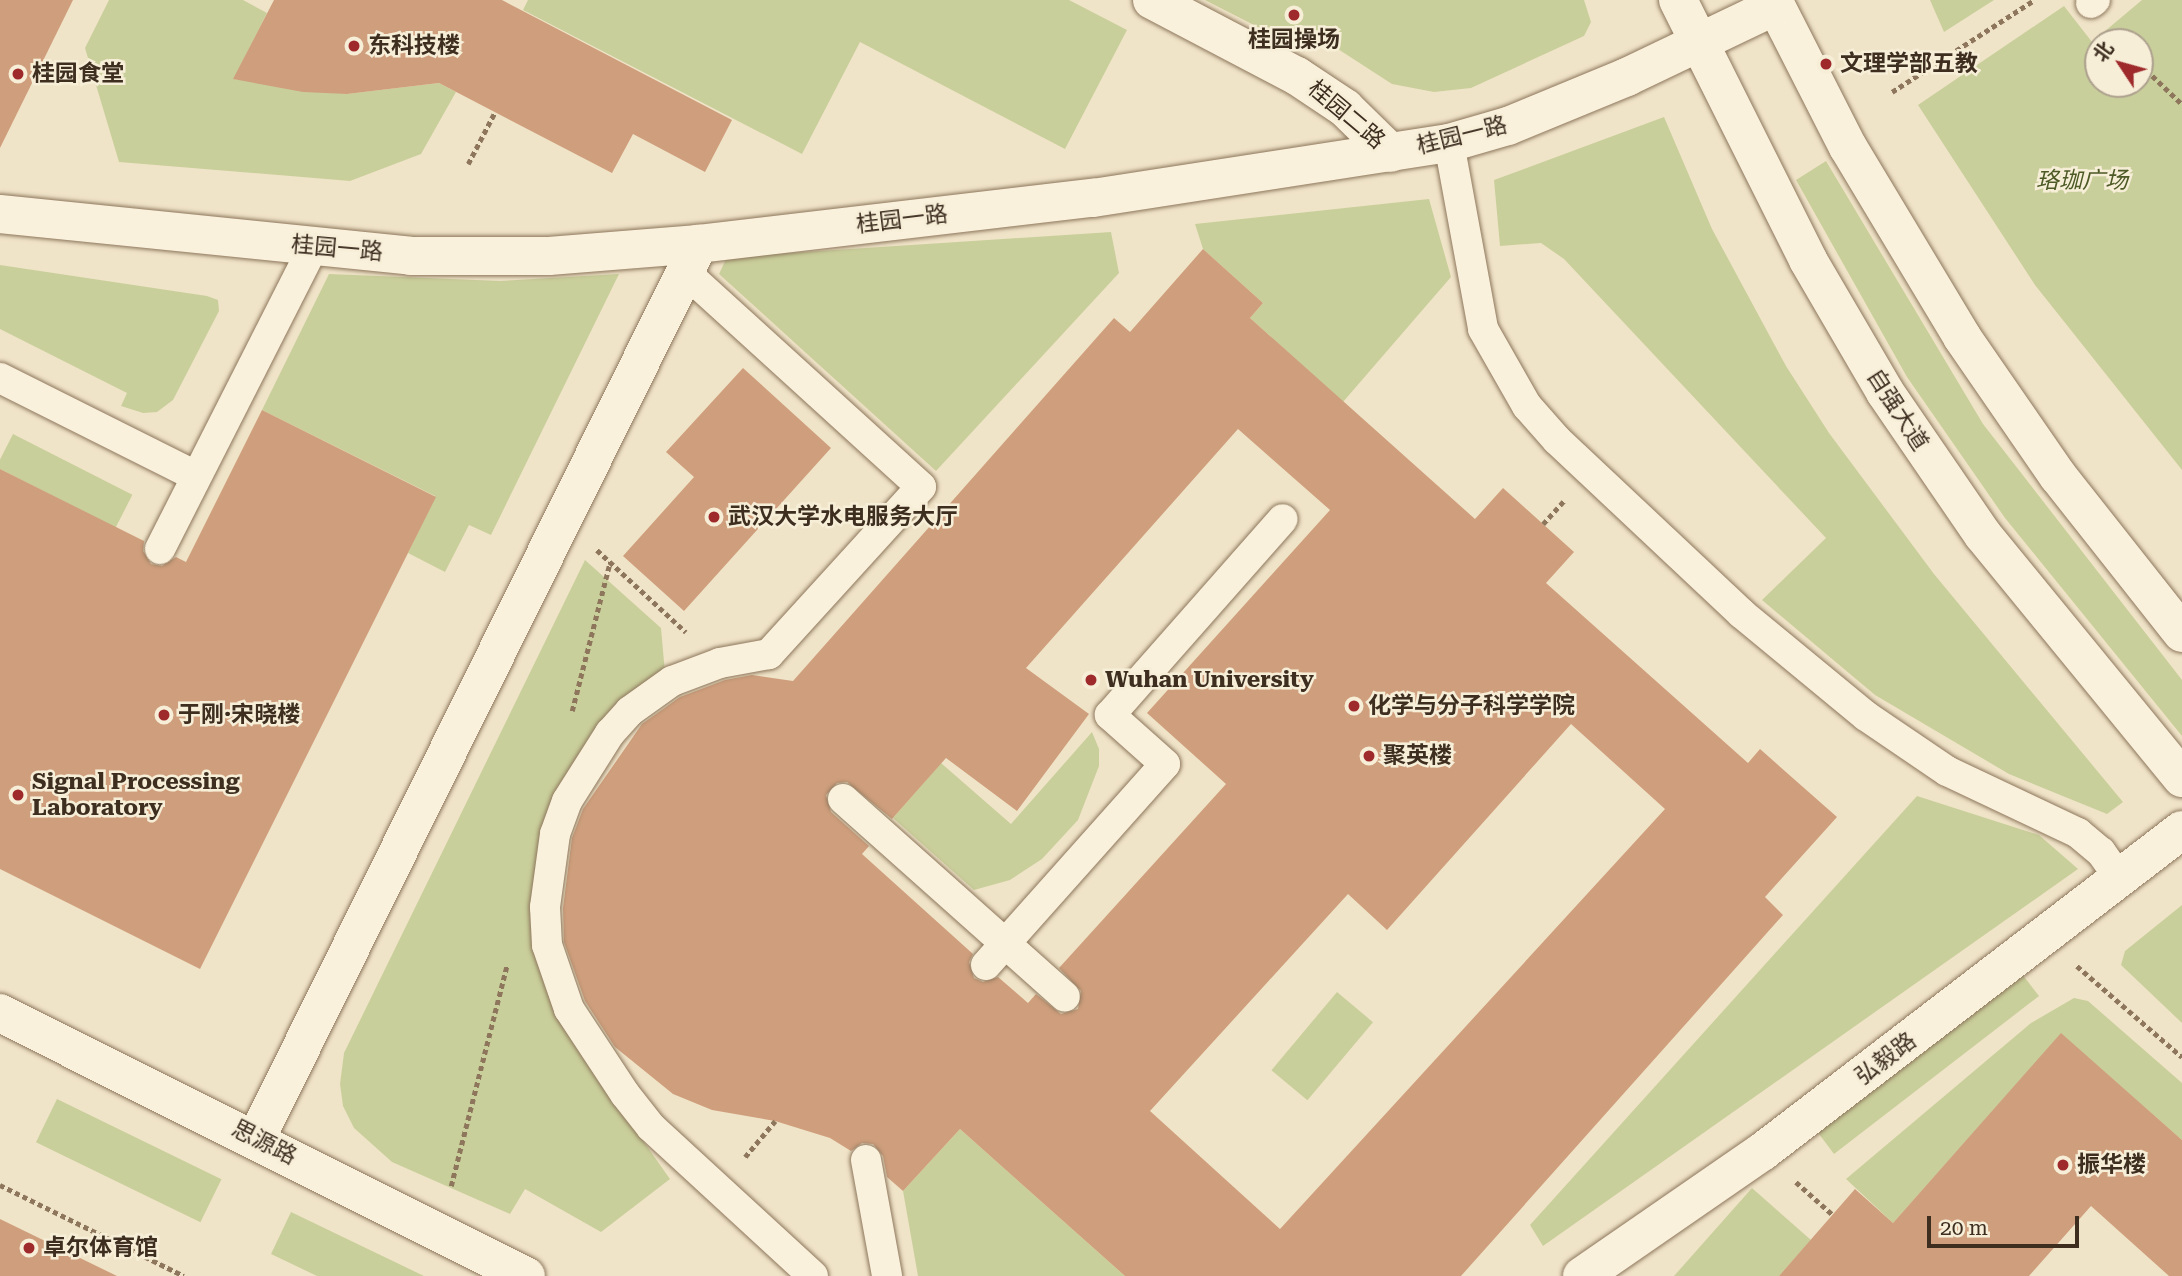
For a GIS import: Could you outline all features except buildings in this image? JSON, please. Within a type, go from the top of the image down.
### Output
[{"type":"street","name":"桂园二路","points":[[1152,0],[1297,76],[1345,108],[1391,153]]},
{"type":"street","name":"自强大道","points":[[1678,0],[1698,45],[1844,327],[1931,463],[1983,535],[2182,778]]},
{"type":"street","name":"桂园一路","points":[[0,214],[410,256],[692,258],[1449,143],[1508,126],[1698,45],[1773,3]]},
{"type":"street","points":[[1773,3],[1848,147],[1969,349],[2058,476],[2182,633]]},
{"type":"street","points":[[256,1139],[692,258]]},
{"type":"street","name":"弘毅路","points":[[1582,1276],[1762,1152],[2182,830]]},
{"type":"street","name":"思源路","points":[[0,1013],[526,1276]]},
{"type":"lane","points":[[1449,143],[1483,329],[1527,406],[1557,440],[1741,613],[1866,716],[1947,771],[2078,833],[2101,852],[2120,878]]},
{"type":"lane","points":[[160,549],[313,247]]},
{"type":"lane","points":[[692,258],[921,487],[769,654],[709,670],[630,711],[589,760],[555,834],[545,907],[547,945],[569,1009],[625,1094],[651,1126],[813,1276]]},
{"type":"lane","points":[[0,378],[196,476]]},
{"type":"lane","points":[[995,955],[1165,764],[1110,715],[1283,519]]},
{"type":"lane","points":[[844,799],[995,955],[1065,997]]},
{"type":"lane","points":[[866,1160],[887,1276]]},
{"type":"path","points":[[1892,92],[2034,0]]},
{"type":"path","points":[[2154,77],[2182,104]]},
{"type":"path","points":[[468,164],[495,112]]},
{"type":"path","points":[[563,519],[709,670]]},
{"type":"path","points":[[2044,938],[2182,1057]]},
{"type":"path","points":[[0,1185],[184,1276]]},
{"type":"green space","points":[[109,0],[243,0],[267,13],[234,79],[347,94],[439,83],[456,92],[421,154],[350,181],[119,162],[85,48]]},
{"type":"green space","points":[[528,0],[1069,0],[1127,30],[1065,149],[860,42],[802,154],[523,10]]},
{"type":"green space","points":[[1205,0],[1584,0],[1591,22],[1584,36],[1471,88],[1434,92],[1392,84],[1307,29],[1295,46]]},
{"type":"green space","points":[[1930,0],[1994,0],[1944,32]]},
{"type":"green space","name":"珞珈广场","points":[[2142,0],[2182,0],[2182,470],[2035,285],[1918,105],[2064,6],[2084,32],[2084,98],[2154,98],[2154,28],[2109,28]]},
{"type":"green space","points":[[1664,117],[1712,229],[1786,366],[1829,433],[1934,574],[2123,802],[2107,814],[2009,774],[1875,695],[1762,600],[1826,538],[1564,259],[1541,243],[1500,246],[1494,180]]},
{"type":"green space","points":[[1826,161],[1983,424],[2182,680],[2182,736],[2005,518],[1907,377],[1796,180]]},
{"type":"green space","points":[[1429,199],[1451,277],[1343,402],[1250,318],[1263,303],[1203,249],[1195,224]]},
{"type":"green space","points":[[1111,232],[1119,273],[936,471],[719,274],[727,257]]},
{"type":"green space","points":[[0,265],[207,296],[218,300],[219,311],[173,400],[157,412],[143,413],[121,406],[127,393],[0,329]]},
{"type":"green space","points":[[329,274],[500,281],[619,274],[491,535],[469,525],[445,572],[408,553],[435,496],[262,410]]},
{"type":"green space","points":[[13,434],[132,495],[116,528],[0,469],[0,460]]},
{"type":"green space","points":[[585,560],[661,628],[665,673],[545,832],[576,1046],[670,1179],[601,1232],[525,1189],[510,1214],[392,1162],[354,1128],[343,1106],[340,1084],[344,1053]]},
{"type":"green space","points":[[1092,732],[1099,749],[1099,766],[1078,820],[1042,859],[1010,880],[974,890],[893,818],[941,763],[1011,824]]},
{"type":"green space","points":[[1917,796],[2039,835],[2078,869],[1543,1246],[1530,1225]]},
{"type":"green space","points":[[2182,905],[2182,1023],[2121,965],[2125,951]]},
{"type":"green space","points":[[2022,974],[2039,996],[1834,1154],[1813,1126]]},
{"type":"green space","points":[[1337,992],[1373,1022],[1307,1100],[1271,1070]]},
{"type":"green space","points":[[2074,998],[2088,1001],[2182,1083],[2182,1140],[2061,1034],[1893,1223],[1846,1179],[2031,1023]]},
{"type":"green space","points":[[57,1099],[221,1179],[200,1222],[36,1142]]},
{"type":"green space","points":[[960,1129],[1125,1276],[918,1276],[903,1191]]},
{"type":"green space","points":[[1752,1188],[1811,1240],[1779,1276],[1674,1276]]},
{"type":"green space","points":[[291,1212],[424,1276],[317,1276],[271,1254]]},
{"type":"place","name":"桂园操场","points":[[1294,15]]},
{"type":"place","name":"东科技楼","points":[[354,46]]},
{"type":"place","name":"文理学部五教","points":[[1826,64]]},
{"type":"place","name":"桂园食堂","points":[[18,74]]},
{"type":"place","name":"武汉大学水电服务大厅","points":[[714,517]]},
{"type":"place","name":"Wuhan University","points":[[1091,680]]},
{"type":"place","name":"化学与分子科学学院","points":[[1354,706]]},
{"type":"place","name":"于刚·宋晓楼","points":[[164,715]]},
{"type":"place","name":"聚英楼","points":[[1369,756]]},
{"type":"place","name":"Signal Processing Laboratory","points":[[18,795]]},
{"type":"place","name":"振华楼","points":[[2063,1165]]},
{"type":"place","name":"卓尔体育馆","points":[[29,1248]]}]
